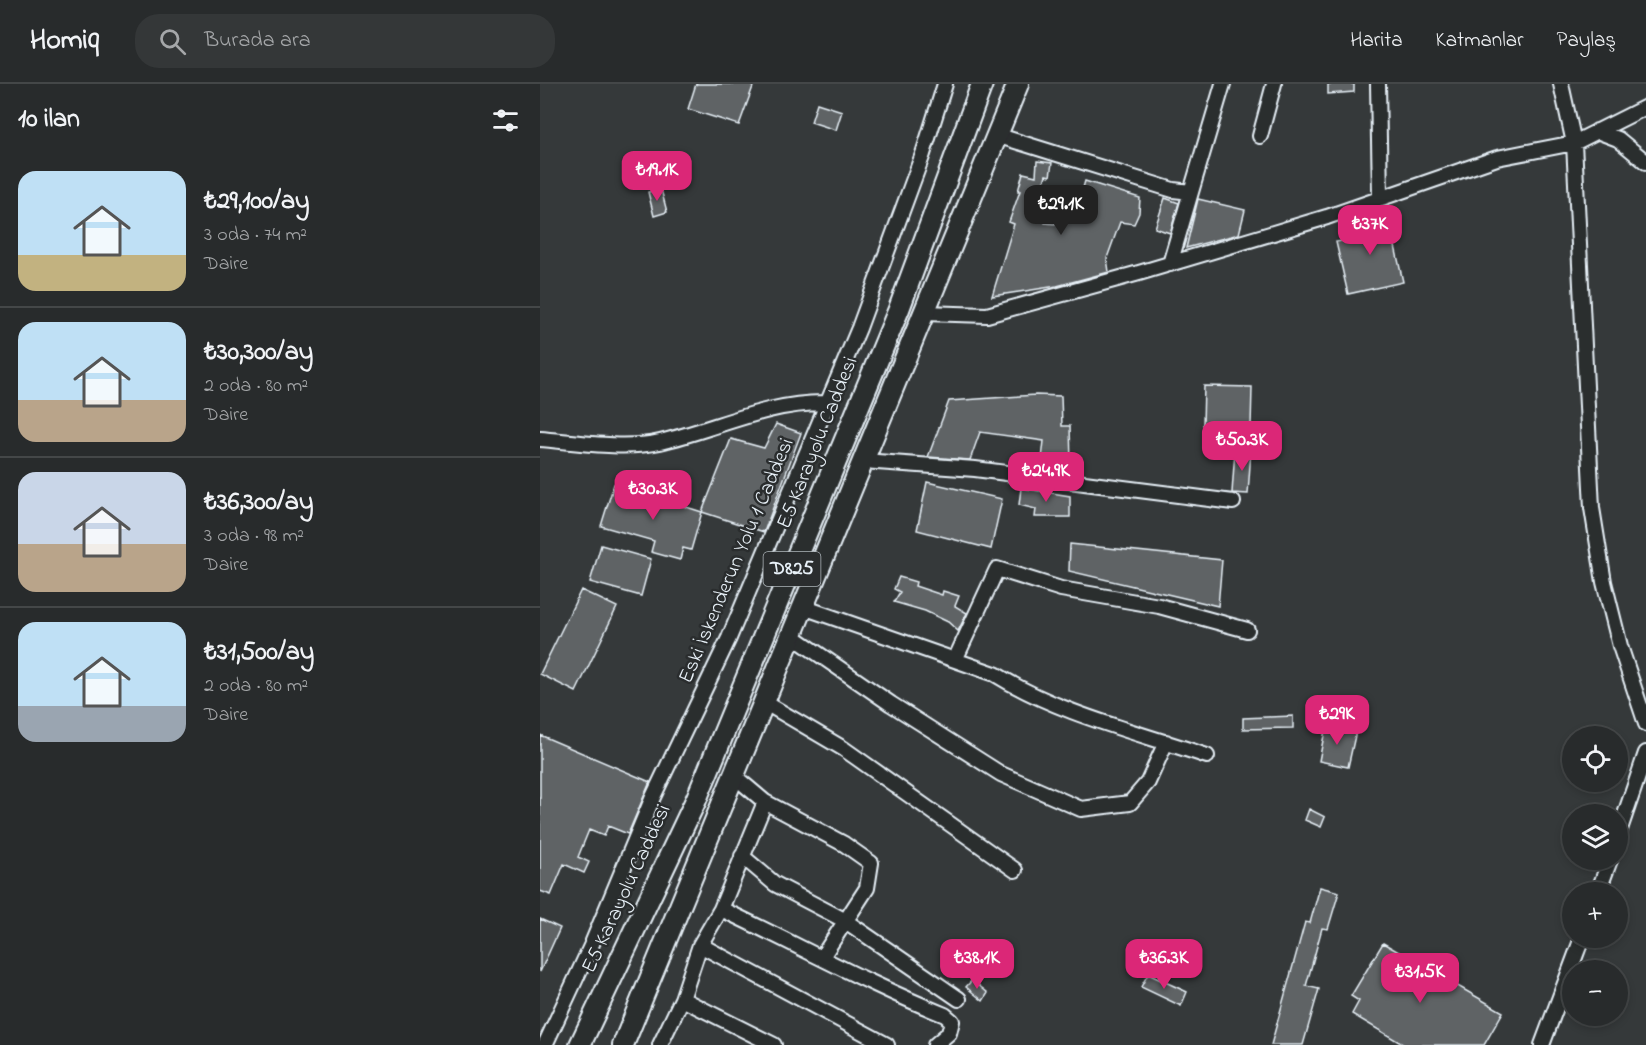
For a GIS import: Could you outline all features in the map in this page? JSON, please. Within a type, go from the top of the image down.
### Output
[{"type":"highway","name":"E5 Karayolu Caddesi","points":[[580,1045],[696,800],[899,309],[982,84]]},
{"type":"highway","name":"D825","points":[[622,1045],[1018,84]]},
{"type":"street","name":"Eski İskenderun Yolu 1 Caddesi","points":[[545,1045],[591,946],[653,796],[729,638],[859,328],[923,154],[945,84]]},
{"type":"street","points":[[1170,264],[1223,84]]},
{"type":"street","points":[[1260,136],[1274,84]]},
{"type":"street","points":[[1378,84],[1380,197]]},
{"type":"street","points":[[1561,84],[1574,143],[1592,508],[1604,582],[1617,635],[1646,724]]},
{"type":"street","points":[[924,313],[987,315],[1170,264],[1327,217],[1497,158],[1574,143],[1646,107]]},
{"type":"street","points":[[1597,131],[1618,140],[1646,162]]},
{"type":"street","points":[[996,135],[1173,190],[1191,192]]},
{"type":"street","points":[[540,439],[606,444],[658,442],[800,402],[826,403]]},
{"type":"street","points":[[863,461],[975,469],[1233,502]]},
{"type":"street","points":[[955,660],[997,569],[1061,589],[1159,606],[1247,630]]},
{"type":"street","points":[[803,607],[995,674],[1020,689],[1075,712],[1207,756]]},
{"type":"street","points":[[791,635],[891,704],[1001,774],[1081,809],[1130,803],[1148,782],[1167,742]]},
{"type":"street","points":[[764,702],[844,749],[1015,870]]},
{"type":"street","points":[[1628,806],[1646,753]]},
{"type":"street","points":[[733,775],[765,802],[844,844],[871,862],[867,888],[822,957]]},
{"type":"street","points":[[660,1045],[682,999],[700,945],[722,909],[765,802]]},
{"type":"street","points":[[742,856],[775,884],[844,920],[958,999]]},
{"type":"street","points":[[722,909],[890,993],[945,1015],[952,1021],[949,1033],[935,1045]]},
{"type":"street","points":[[700,945],[887,1045]]},
{"type":"street","points":[[1542,1045],[1578,948]]},
{"type":"street","points":[[682,999],[774,1045]]},
{"type":"building","points":[[696,84],[754,84],[739,125],[688,109]]},
{"type":"building","points":[[1328,84],[1354,84],[1354,92],[1328,94]]},
{"type":"building","points":[[817,103],[842,111],[836,130],[811,122]]},
{"type":"building","points":[[1037,161],[1052,163],[1050,176],[1046,175],[1040,195],[1048,197],[1045,223],[1055,224],[1061,200],[1078,205],[1085,181],[1140,198],[1139,213],[1134,224],[1120,222],[1107,258],[1109,272],[1057,286],[992,296],[1014,224],[1009,222],[1020,191],[1018,191],[1023,173],[1036,176]]},
{"type":"building","points":[[661,189],[667,212],[654,216],[648,192]]},
{"type":"building","points":[[1165,198],[1179,203],[1170,233],[1155,228]]},
{"type":"building","points":[[1198,199],[1245,210],[1239,234],[1186,248]]},
{"type":"building","points":[[1387,210],[1403,282],[1348,294],[1336,242],[1348,240],[1346,229],[1370,224],[1368,215]]},
{"type":"building","points":[[1204,386],[1252,387],[1251,426],[1203,425]]},
{"type":"building","points":[[1036,395],[1061,396],[1062,426],[1070,426],[1071,464],[1056,462],[1056,470],[1041,468],[1044,441],[980,432],[970,460],[928,457],[949,401]]},
{"type":"building","points":[[776,424],[801,433],[764,532],[702,512],[731,439],[764,448]]},
{"type":"building","points":[[1235,450],[1251,450],[1248,494],[1232,493]]},
{"type":"building","points":[[927,482],[1002,499],[991,549],[917,530]]},
{"type":"building","points":[[614,484],[702,512],[691,550],[683,548],[680,560],[651,552],[654,541],[601,526]]},
{"type":"building","points":[[1021,488],[1070,496],[1070,517],[1035,517],[1036,509],[1019,505]]},
{"type":"building","points":[[1070,544],[1222,560],[1218,606],[1069,571]]},
{"type":"building","points":[[601,545],[651,559],[641,596],[590,582]]},
{"type":"building","points":[[899,577],[916,582],[915,586],[942,595],[943,591],[959,596],[955,606],[967,613],[958,631],[948,622],[925,611],[894,602],[900,592],[894,589]]},
{"type":"building","points":[[581,590],[617,607],[576,692],[540,674]]},
{"type":"building","points":[[1293,716],[1293,728],[1243,729],[1243,718]]},
{"type":"building","points":[[1326,725],[1356,731],[1348,767],[1319,761]]},
{"type":"building","points":[[540,735],[650,782],[628,834],[608,826],[604,836],[589,830],[578,857],[589,862],[584,873],[564,864],[551,895],[540,891]]},
{"type":"building","points":[[1309,809],[1325,817],[1321,827],[1305,820]]},
{"type":"building","points":[[1320,887],[1339,892],[1328,929],[1322,928],[1306,986],[1319,989],[1303,1045],[1271,1045],[1305,922],[1310,923]]},
{"type":"building","points":[[540,919],[560,928],[540,972]]},
{"type":"building","points":[[1383,943],[1503,1012],[1484,1045],[1404,1045],[1352,1014],[1359,1001],[1351,996]]},
{"type":"building","points":[[1148,974],[1187,992],[1181,1006],[1141,987]]},
{"type":"building","points":[[972,980],[988,993],[983,1001],[966,987]]}]
